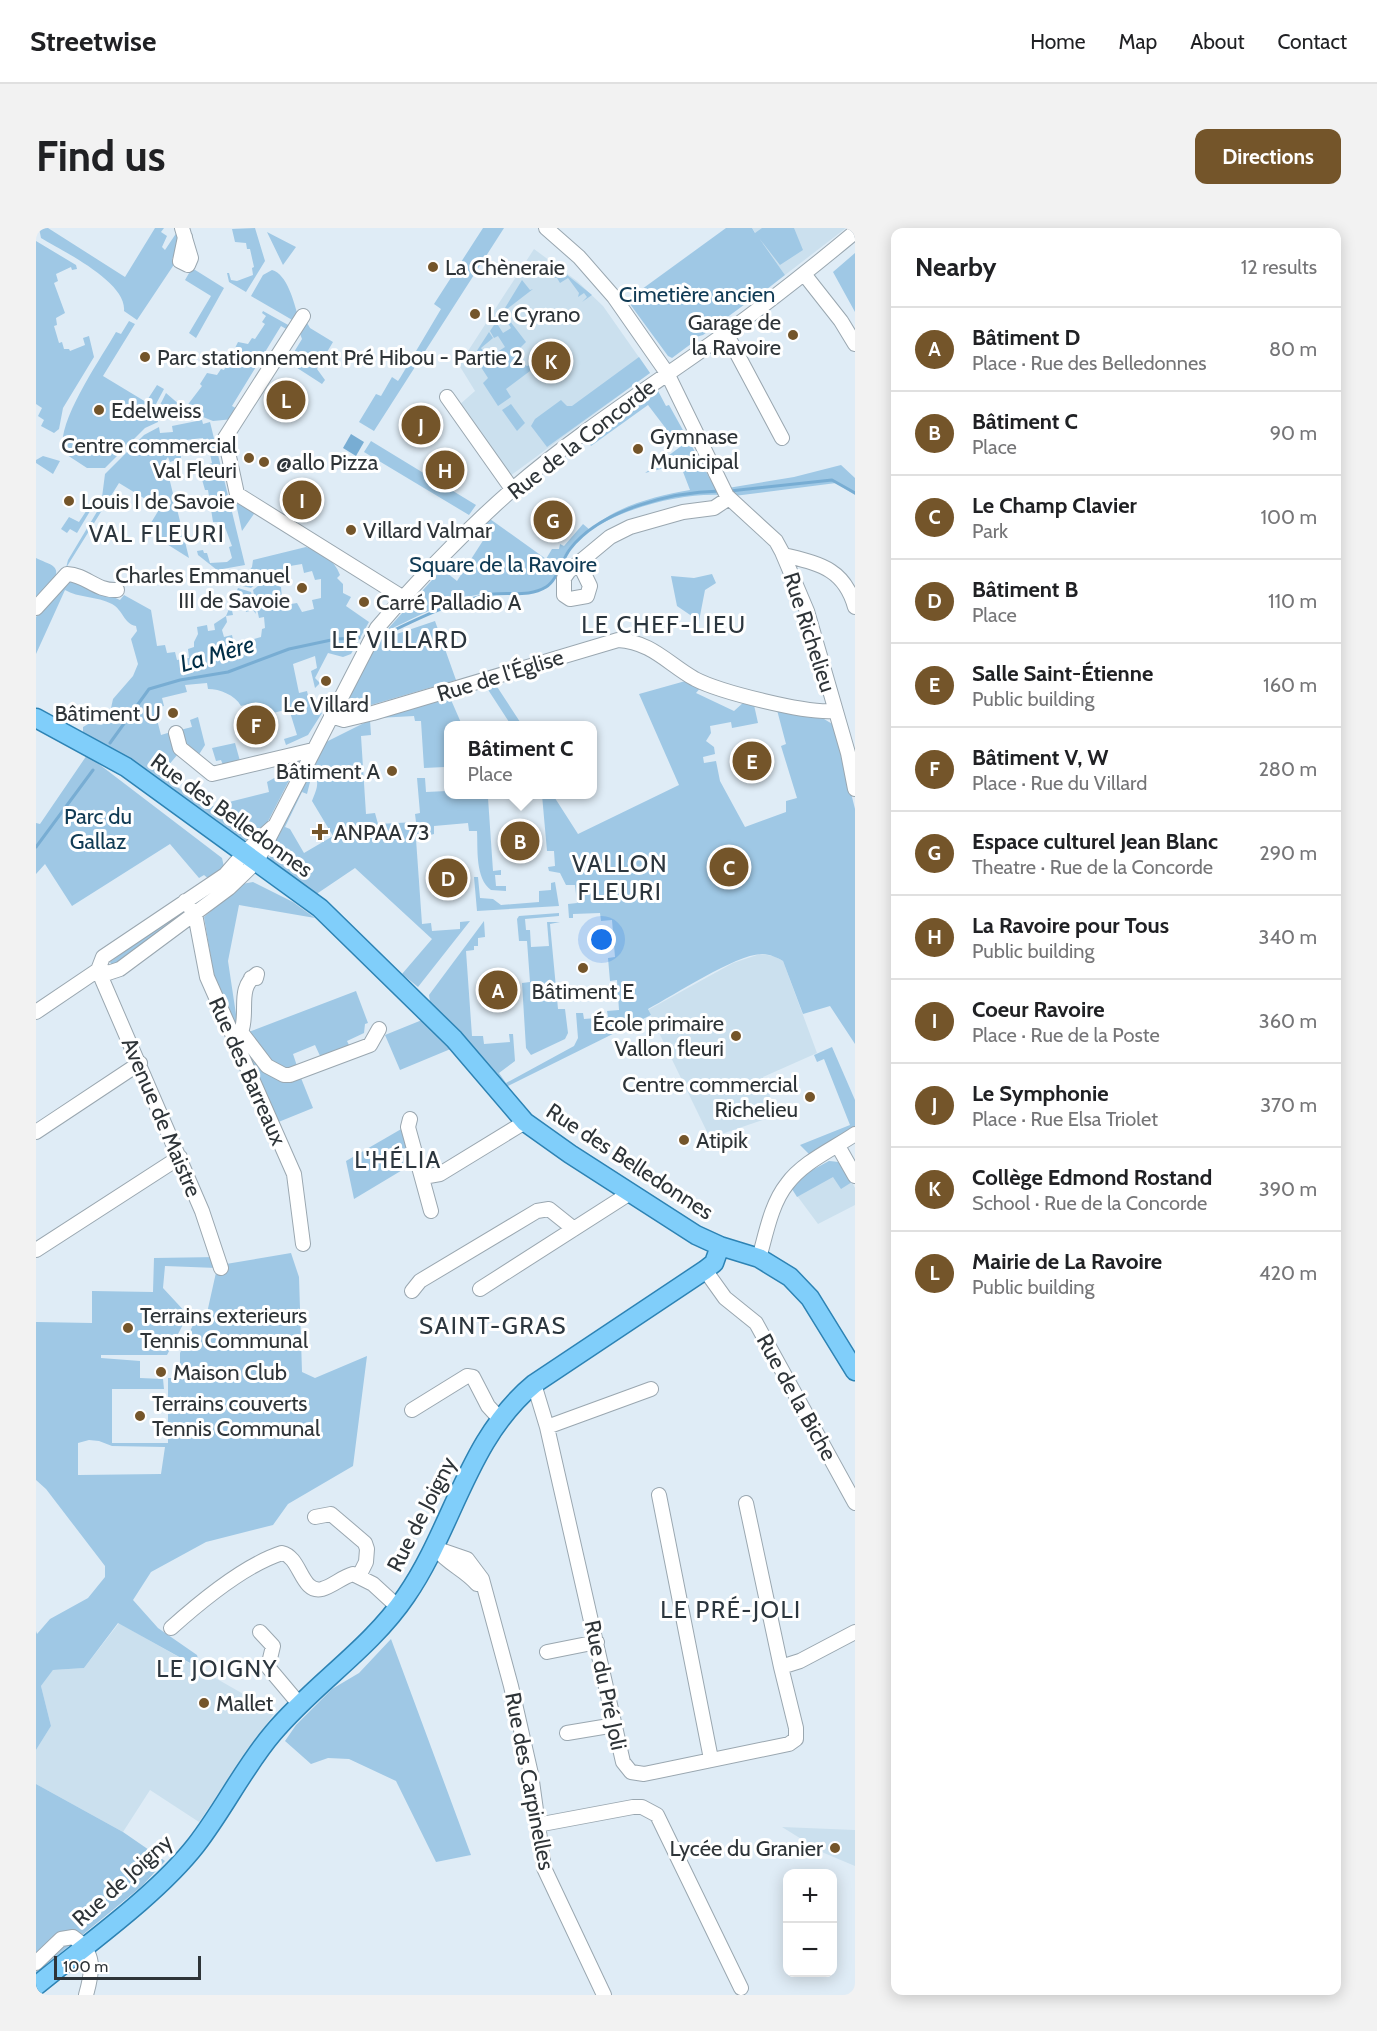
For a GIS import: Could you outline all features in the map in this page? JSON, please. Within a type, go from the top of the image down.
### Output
[{"type":"main road","name":"Rue des Belledonnes","points":[[36,718],[126,767],[323,919],[333,923],[454,1039],[525,1122],[696,1235],[720,1246],[759,1258],[790,1276],[810,1298],[855,1371]]},
{"type":"main road","name":"Rue de Joigny","points":[[36,1986],[160,1882],[195,1846],[272,1734],[300,1705],[366,1645],[398,1607],[435,1548],[476,1459],[499,1418],[534,1384],[714,1263],[720,1246]]},
{"type":"street","points":[[546,228],[579,257],[610,292],[667,373]]},
{"type":"street","name":"Rue de la Concorde","points":[[247,861],[273,827],[377,628],[402,597],[512,489],[667,373],[726,333],[855,232]]},
{"type":"street","points":[[804,274],[841,321],[855,344]]},
{"type":"street","points":[[303,316],[225,438],[237,494],[402,597]]},
{"type":"street","points":[[726,333],[782,438]]},
{"type":"street","name":"Rue Richelieu","points":[[667,373],[718,481],[728,497],[776,541],[783,555],[807,611],[848,753],[855,789]]},
{"type":"street","points":[[447,397],[512,489]]},
{"type":"street","points":[[579,563],[610,537],[630,527],[683,512],[714,508],[728,497]]},
{"type":"street","points":[[783,555],[827,567],[850,588],[855,607]]},
{"type":"street","points":[[36,608],[67,574],[77,574],[103,590],[117,590]]},
{"type":"street","name":"Rue de l'Église","points":[[331,716],[344,720],[373,713],[618,640],[634,641],[654,649],[693,678],[731,692],[792,707],[822,712],[835,711]]},
{"type":"street","points":[[176,733],[180,748],[212,774],[313,750]]},
{"type":"street","points":[[36,1012],[98,970],[104,957],[247,861]]},
{"type":"street","points":[[98,970],[108,973],[120,969],[195,914],[247,861]]},
{"type":"street","name":"Rue des Barreaux","points":[[185,901],[195,914],[207,977],[238,1034],[294,1174],[303,1244]]},
{"type":"street","name":"Avenue de Maistre","points":[[98,970],[180,1157],[202,1211],[221,1268]]},
{"type":"street","points":[[251,978],[245,986],[244,1025],[238,1034],[267,1066],[278,1074],[290,1075],[370,1045],[379,1029]]},
{"type":"street","points":[[36,1132],[140,1063]]},
{"type":"street","points":[[411,1119],[408,1127],[431,1211]]},
{"type":"street","points":[[423,1177],[440,1174],[525,1122]]},
{"type":"street","points":[[759,1258],[771,1215],[786,1185],[801,1169],[855,1134]]},
{"type":"street","points":[[838,1146],[855,1176]]},
{"type":"street","points":[[36,1250],[180,1157]]},
{"type":"street","points":[[480,1289],[630,1193]]},
{"type":"street","points":[[412,1291],[420,1281],[537,1211],[549,1209],[574,1229]]},
{"type":"street","name":"Rue de la Biche","points":[[705,1270],[725,1298],[756,1323],[855,1503]]},
{"type":"street","points":[[412,1410],[467,1376],[473,1377],[488,1406],[499,1418]]},
{"type":"street","name":"Rue du Pré Joli","points":[[534,1384],[547,1427],[623,1762],[631,1772],[644,1774],[789,1744],[796,1739],[796,1728],[781,1667]]},
{"type":"street","points":[[547,1427],[651,1389]]},
{"type":"street","points":[[659,1495],[711,1759]]},
{"type":"street","points":[[746,1503],[781,1667],[800,1661],[855,1632]]},
{"type":"street","points":[[315,1517],[331,1514],[337,1517],[365,1543],[368,1556],[359,1576]]},
{"type":"street","name":"Rue des Carpinelles","points":[[435,1548],[447,1562],[463,1570],[487,1595],[512,1686],[529,1763],[544,1868],[604,1995]]},
{"type":"street","points":[[171,1628],[199,1603],[246,1572],[282,1554],[293,1559],[308,1585],[314,1589],[321,1589],[353,1574],[359,1576],[398,1607]]},
{"type":"street","points":[[260,1632],[273,1646],[268,1667],[300,1705]]},
{"type":"street","points":[[547,1652],[597,1642]]},
{"type":"street","points":[[567,1733],[615,1725]]},
{"type":"street","points":[[537,1825],[633,1807],[642,1807],[657,1815],[741,1988]]},
{"type":"street","points":[[36,1963],[68,1936],[85,1945],[92,1959],[86,1995]]},
{"type":"shaded area","points":[[752,228],[846,228],[785,275]]},
{"type":"shaded area","points":[[534,249],[577,281],[603,306],[650,373],[510,476],[458,406],[475,391],[459,365]]},
{"type":"shaded area","points":[[351,434],[364,442],[356,456],[343,448]]},
{"type":"shaded area","name":"École primaire Vallon fleuri","points":[[760,954],[774,956],[783,961],[817,1053],[763,1077],[777,1115],[710,1138],[648,1010],[733,963]]},
{"type":"shaded area","points":[[829,1161],[838,1162],[845,1169],[855,1188],[855,1205],[818,1224],[792,1189],[807,1173]]},
{"type":"shaded area","points":[[119,1623],[275,1712],[199,1822],[150,1790],[123,1832],[36,1784],[36,1750],[51,1726],[41,1686],[53,1670],[84,1668]]},
{"type":"shaded area","name":"Lycée du Granier","points":[[782,1827],[855,1830],[855,1866],[824,1853]]},
{"type":"green space","points":[[39,228],[48,228],[125,277],[155,228],[164,228],[161,232],[167,236],[162,247],[165,250],[177,232],[181,243],[172,259],[175,263],[137,320],[124,311],[122,300],[116,289],[92,269],[41,238]]},
{"type":"green space","points":[[255,228],[265,261],[246,292],[229,282],[227,273],[231,280],[237,281],[253,275],[252,268],[254,267],[250,249],[247,249],[246,243],[235,242],[232,229]]},
{"type":"green space","points":[[483,228],[504,228],[374,431],[359,422],[376,394],[381,396],[392,377],[398,381],[400,378],[441,309],[434,304]]},
{"type":"green space","name":"Cimetière ancien","points":[[726,228],[752,228],[755,233],[762,228],[794,228],[803,250],[780,265],[759,238],[785,275],[762,293],[754,295],[752,299],[703,335],[696,337],[695,341],[672,358],[668,356],[627,300]]},
{"type":"green space","points":[[267,232],[296,247],[283,265]]},
{"type":"green space","points":[[36,241],[76,265],[77,269],[72,270],[71,267],[56,274],[58,281],[54,283],[65,313],[56,318],[57,325],[54,326],[59,343],[62,342],[64,349],[70,351],[85,345],[83,338],[89,336],[94,357],[63,408],[59,429],[54,433],[41,426],[44,420],[38,416],[42,408],[36,404]]},
{"type":"green space","points":[[855,253],[855,312],[833,272]]},
{"type":"green space","points":[[551,262],[592,295],[582,302],[587,297],[584,293],[578,297],[579,293],[568,278],[560,283],[557,278],[551,277],[547,272]]},
{"type":"green space","points":[[192,268],[224,288],[196,338],[189,333],[211,296],[185,280]]},
{"type":"green space","points":[[272,270],[282,277],[289,289],[298,316],[294,321],[251,296],[263,275]]},
{"type":"green space","points":[[522,280],[530,290],[533,289],[503,312],[526,342],[518,350],[520,362],[527,366],[538,363],[538,365],[506,389],[511,397],[498,406],[483,383],[488,378],[479,364],[472,367],[469,363],[489,332],[493,338],[481,348],[488,358],[505,347],[498,336],[494,338],[490,331],[496,322],[503,333],[511,328],[504,317],[497,321]]},
{"type":"green space","points":[[263,311],[290,326],[288,330],[281,326],[232,406],[239,410],[234,419],[213,421],[203,417],[171,421],[169,414],[160,416],[159,407],[166,393],[181,406],[186,407],[202,386],[200,384],[207,373],[217,375],[221,369],[224,370],[238,342],[248,344],[252,338],[255,339],[265,324],[262,322],[266,316],[262,313]]},
{"type":"green space","points":[[129,321],[135,324],[103,376],[146,402],[157,385],[164,389],[156,404],[158,422],[145,428],[105,468],[87,468],[64,453],[63,441],[66,426],[72,409],[100,358],[116,332],[121,334]]},
{"type":"green space","points":[[306,321],[310,328],[333,342],[317,369],[325,380],[322,384],[288,362],[302,339],[299,331]]},
{"type":"green space","points":[[639,357],[650,373],[547,447],[531,426],[535,419],[561,400],[567,406],[572,406]]},
{"type":"green space","name":"Square de la Ravoire","points":[[657,389],[666,406],[669,405],[719,495],[701,495],[661,502],[619,515],[583,535],[570,547],[550,583],[541,589],[466,597],[438,607],[385,632],[442,569],[457,581],[484,539],[476,533],[490,519],[546,559],[552,549],[559,549],[560,544],[564,546],[583,524],[590,530],[611,514],[624,508],[664,495],[690,490],[680,464],[645,473],[680,447],[648,405],[591,446],[587,440]]},
{"type":"green space","points":[[511,404],[525,423],[517,431],[502,410]]},
{"type":"green space","points":[[202,420],[203,424],[210,422],[245,565],[217,570],[198,555],[197,551],[203,550],[207,553],[210,563],[227,562],[232,558],[229,547],[232,546],[223,522],[213,522],[208,490],[205,490],[201,476],[211,471],[209,464],[212,463],[208,445],[205,446],[203,438],[186,440],[181,443],[181,458],[170,462],[168,457],[165,461],[176,506],[174,507],[177,509],[189,558],[146,531],[160,508],[119,483],[66,568],[68,560],[101,505],[105,474],[144,435],[159,427],[160,433],[173,432],[172,426]]},
{"type":"green space","points":[[371,441],[476,505],[469,515],[364,452]]},
{"type":"green space","points":[[43,456],[60,461],[53,474],[36,463],[36,460]]},
{"type":"green space","points":[[841,465],[855,478],[855,495],[836,483],[734,496],[728,488],[794,477]]},
{"type":"green space","points":[[94,499],[96,501],[77,533],[70,529],[67,533],[61,529],[69,517],[79,522]]},
{"type":"green space","points":[[235,499],[256,511],[242,531]]},
{"type":"green space","points":[[306,547],[322,553],[331,560],[340,575],[337,578],[343,584],[343,593],[351,597],[346,606],[369,622],[351,654],[343,657],[328,653],[315,678],[320,683],[315,688],[311,671],[317,668],[315,656],[293,664],[299,693],[307,691],[311,708],[322,713],[308,735],[286,745],[284,739],[297,735],[289,709],[253,718],[249,704],[241,706],[227,693],[208,689],[207,683],[185,685],[187,692],[162,698],[164,706],[154,708],[161,735],[171,732],[178,754],[167,767],[170,776],[168,780],[202,805],[213,806],[269,792],[267,782],[278,776],[283,761],[295,758],[297,765],[262,833],[255,839],[241,841],[83,732],[83,727],[90,723],[101,725],[108,722],[113,699],[133,676],[138,664],[131,639],[137,631],[136,626],[129,623],[116,607],[106,601],[65,590],[36,654],[36,617],[66,582],[73,579],[120,600],[124,595],[151,610],[157,646],[165,645],[167,653],[175,652],[177,660],[189,658],[188,649],[194,647],[198,634],[197,627],[207,625],[208,631],[215,630],[214,624],[226,616],[227,622],[222,630],[224,637],[232,635],[234,644],[242,642],[244,650],[256,647],[254,639],[261,637],[262,629],[265,628],[264,617],[259,618],[253,590],[264,581],[281,587],[282,598],[290,596],[291,604],[297,603],[302,612],[314,609],[312,600],[321,598],[321,579],[315,580],[312,571],[304,573],[302,564],[290,566],[291,573],[274,577],[274,579],[268,578],[267,571],[263,572],[263,578],[251,588],[238,585],[252,567],[253,560]]},
{"type":"green space","points":[[36,558],[54,567],[56,575],[36,600]]},
{"type":"green space","points":[[712,574],[716,583],[705,590],[699,621],[677,606],[671,576],[694,578]]},
{"type":"green space","points":[[238,588],[251,592],[256,614],[253,610],[246,612],[244,603],[231,606],[233,615],[226,616]]},
{"type":"green space","points":[[435,621],[456,680],[354,710],[350,709],[349,698],[379,640]]},
{"type":"green space","points":[[492,679],[519,721],[508,721],[483,682]]},
{"type":"green space","points":[[689,680],[702,686],[696,693],[734,711],[744,702],[754,705],[758,723],[732,728],[731,722],[710,726],[711,733],[706,741],[714,747],[715,754],[703,757],[704,763],[716,761],[720,781],[745,827],[786,812],[786,801],[797,798],[781,746],[786,744],[777,710],[824,719],[834,725],[855,809],[855,1044],[830,1006],[803,1014],[783,961],[761,954],[721,968],[648,1009],[651,1015],[506,1087],[464,1036],[430,1002],[429,995],[484,921],[485,937],[478,938],[478,946],[474,946],[474,950],[466,951],[472,1036],[483,1036],[484,1044],[510,1042],[509,1034],[513,1034],[515,1061],[499,1073],[506,1083],[574,1046],[578,1038],[576,1013],[583,1013],[584,1019],[608,1017],[607,1011],[619,1010],[617,980],[610,981],[608,958],[615,957],[612,920],[601,921],[600,913],[573,914],[573,918],[569,918],[568,904],[577,903],[575,885],[566,885],[560,873],[549,871],[548,867],[555,866],[554,851],[547,851],[542,799],[556,799],[578,834],[679,785],[639,694]]},
{"type":"green space","points":[[448,693],[460,721],[444,721],[444,767],[424,768],[421,721],[415,721],[414,716],[378,718]]},
{"type":"green space","points":[[198,717],[205,745],[198,756],[185,747],[180,730],[192,727],[190,720]]},
{"type":"green space","points":[[370,720],[371,735],[361,736],[366,814],[375,813],[378,824],[416,822],[415,814],[420,813],[417,778],[425,778],[426,792],[444,791],[444,799],[488,799],[493,871],[501,870],[501,875],[495,875],[496,886],[506,886],[506,891],[491,890],[482,878],[478,863],[477,831],[469,831],[468,823],[434,826],[434,834],[416,839],[422,924],[431,923],[432,931],[460,929],[460,922],[470,921],[418,987],[402,974],[432,939],[355,868],[315,895],[271,865],[269,854],[307,776],[310,782],[307,794],[302,792],[285,827],[290,829],[304,853],[333,836],[312,801],[317,781],[311,770],[326,742]]},
{"type":"green space","points":[[235,743],[240,761],[223,765],[221,760],[216,761],[212,748]]},
{"type":"green space","name":"Parc du Gallaz","points":[[87,755],[222,858],[224,867],[210,880],[204,875],[199,878],[170,844],[72,906],[45,864],[36,874],[36,823],[40,824]]},
{"type":"green space","points":[[474,877],[478,877],[480,898],[493,899],[501,905],[539,902],[539,891],[551,890],[551,883],[555,882],[559,906],[477,911]]},
{"type":"green space","points":[[253,882],[293,902],[315,918],[239,905],[228,961],[237,1021],[235,1024],[214,976],[204,917],[242,884]]},
{"type":"green space","points":[[182,911],[184,914],[112,966],[110,962]]},
{"type":"green space","points":[[559,913],[559,916],[525,919],[526,930],[530,930],[531,947],[549,946],[547,922],[560,922],[550,924],[558,1009],[565,1009],[568,1033],[565,1039],[531,1055],[526,1048],[522,983],[530,982],[527,941],[519,941],[517,919],[519,916]]},
{"type":"green space","points":[[356,991],[368,1023],[365,1024],[364,1033],[347,1041],[350,1047],[321,1058],[315,1045],[293,1054],[298,1069],[275,1066],[246,1033]]},
{"type":"green space","points":[[422,1020],[453,1048],[400,1070],[385,1035]]},
{"type":"green space","points":[[241,1040],[264,1068],[301,1078],[313,1108],[276,1123]]},
{"type":"green space","points":[[832,1047],[855,1100],[855,1131],[810,1155],[800,1145],[850,1125],[824,1059],[817,1062],[814,1055]]},
{"type":"green space","points":[[403,1128],[414,1163],[354,1199],[346,1161]]},
{"type":"green space","points":[[829,1161],[838,1162],[852,1182],[841,1189],[833,1177],[797,1197],[792,1189],[807,1173]]},
{"type":"green space","points":[[291,1253],[299,1277],[302,1372],[315,1378],[367,1356],[353,1466],[288,1504],[273,1525],[206,1542],[151,1572],[133,1600],[158,1628],[197,1655],[201,1669],[118,1623],[84,1668],[53,1670],[41,1686],[51,1726],[36,1750],[36,1631],[37,1634],[50,1619],[88,1598],[105,1577],[105,1566],[46,1489],[36,1480],[36,1322],[92,1323],[92,1291],[153,1292],[154,1258],[218,1257],[220,1265]],"holes":[[[165,1266],[217,1268],[207,1313],[199,1312],[180,1353],[180,1378],[168,1378],[168,1443],[112,1443],[112,1389],[164,1389],[163,1379],[140,1378],[140,1361],[101,1358],[101,1355],[167,1355],[188,1315],[163,1288]],[[89,1440],[112,1446],[165,1447],[161,1474],[78,1475],[78,1443]]]},
{"type":"green space","points":[[391,1639],[471,1855],[436,1862],[396,1781],[349,1759],[328,1758],[311,1764],[285,1741],[296,1725],[332,1689],[359,1673]]},
{"type":"green space","points":[[36,1784],[123,1832],[165,1861],[142,1886],[36,1973]]},
{"type":"waterway","name":"La Mère","points":[[730,491],[832,480],[855,493]]},
{"type":"waterway","name":"La Mère","points":[[386,634],[423,616],[461,602],[488,595],[532,592],[546,587],[553,580],[567,553],[583,535],[618,513],[660,499],[720,491]]},
{"type":"waterway","name":"La Mère","points":[[110,743],[149,689],[180,680],[228,672],[289,649],[336,639],[359,638]]},
{"type":"waterway","name":"La Mère","points":[[36,847],[93,770]]},
{"type":"place","name":"La Chèneraie","points":[[433,267]]},
{"type":"place","name":"Le Cyrano","points":[[475,314]]},
{"type":"place","name":"Garage de la Ravoire","points":[[793,335]]},
{"type":"place","name":"Parc stationnement Pré Hibou - Partie 2","points":[[145,357]]},
{"type":"place","name":"Collège Edmond Rostand","points":[[551,361]]},
{"type":"place","name":"Mairie de La Ravoire","points":[[286,400]]},
{"type":"place","name":"Edelweiss","points":[[99,410]]},
{"type":"place","name":"Le Symphonie","points":[[421,425]]},
{"type":"place","name":"Gymnase Municipal","points":[[638,449]]},
{"type":"place","name":"Centre commercial Val Fleuri","points":[[249,458]]},
{"type":"place","name":"@allo Pizza","points":[[264,462]]},
{"type":"place","name":"La Ravoire pour Tous","points":[[445,470]]},
{"type":"place","name":"Coeur Ravoire","points":[[302,500]]},
{"type":"place","name":"Louis I de Savoie","points":[[69,501]]},
{"type":"place","name":"Espace culturel Jean Blanc","points":[[553,520]]},
{"type":"place","name":"Villard Valmar","points":[[351,530]]},
{"type":"place","name":"Charles Emmanuel III de Savoie","points":[[302,588]]},
{"type":"place","name":"Carré Palladio A","points":[[364,602]]},
{"type":"place","name":"Le Villard","points":[[326,681]]},
{"type":"place","name":"Bâtiment U","points":[[173,713]]},
{"type":"place","name":"Bâtiment V, W","points":[[256,725]]},
{"type":"place","name":"Salle Saint-Étienne","points":[[752,761]]},
{"type":"place","name":"Bâtiment A","points":[[392,771]]},
{"type":"place","name":"ANPAA 73","points":[[320,832]]},
{"type":"place","name":"Bâtiment C","points":[[520,841]]},
{"type":"place","name":"Le Champ Clavier","points":[[729,867]]},
{"type":"place","name":"Bâtiment B","points":[[448,878]]},
{"type":"place","name":"Bâtiment E","points":[[583,968]]},
{"type":"place","name":"Bâtiment D","points":[[498,990]]},
{"type":"place","name":"École primaire Vallon fleuri","points":[[736,1036]]},
{"type":"place","name":"Centre commercial Richelieu","points":[[810,1097]]},
{"type":"place","name":"Atipik","points":[[684,1140]]},
{"type":"place","name":"Terrains exterieurs Tennis Communal","points":[[128,1328]]},
{"type":"place","name":"Maison Club","points":[[161,1372]]},
{"type":"place","name":"Terrains couverts Tennis Communal","points":[[140,1416]]},
{"type":"place","name":"Mallet","points":[[204,1703]]},
{"type":"place","name":"Lycée du Granier","points":[[835,1848]]},
{"type":"district","name":"VAL FLEURI","points":[[157,534]]},
{"type":"district","name":"LE CHEF-LIEU","points":[[664,625]]},
{"type":"district","name":"LE VILLARD","points":[[400,640]]},
{"type":"district","name":"VALLON FLEURI","points":[[620,878]]},
{"type":"district","name":"L'HÉLIA","points":[[398,1160]]},
{"type":"district","name":"SAINT-GRAS","points":[[493,1326]]},
{"type":"district","name":"LE PRÉ-JOLI","points":[[731,1610]]},
{"type":"district","name":"LE JOIGNY","points":[[217,1669]]}]
